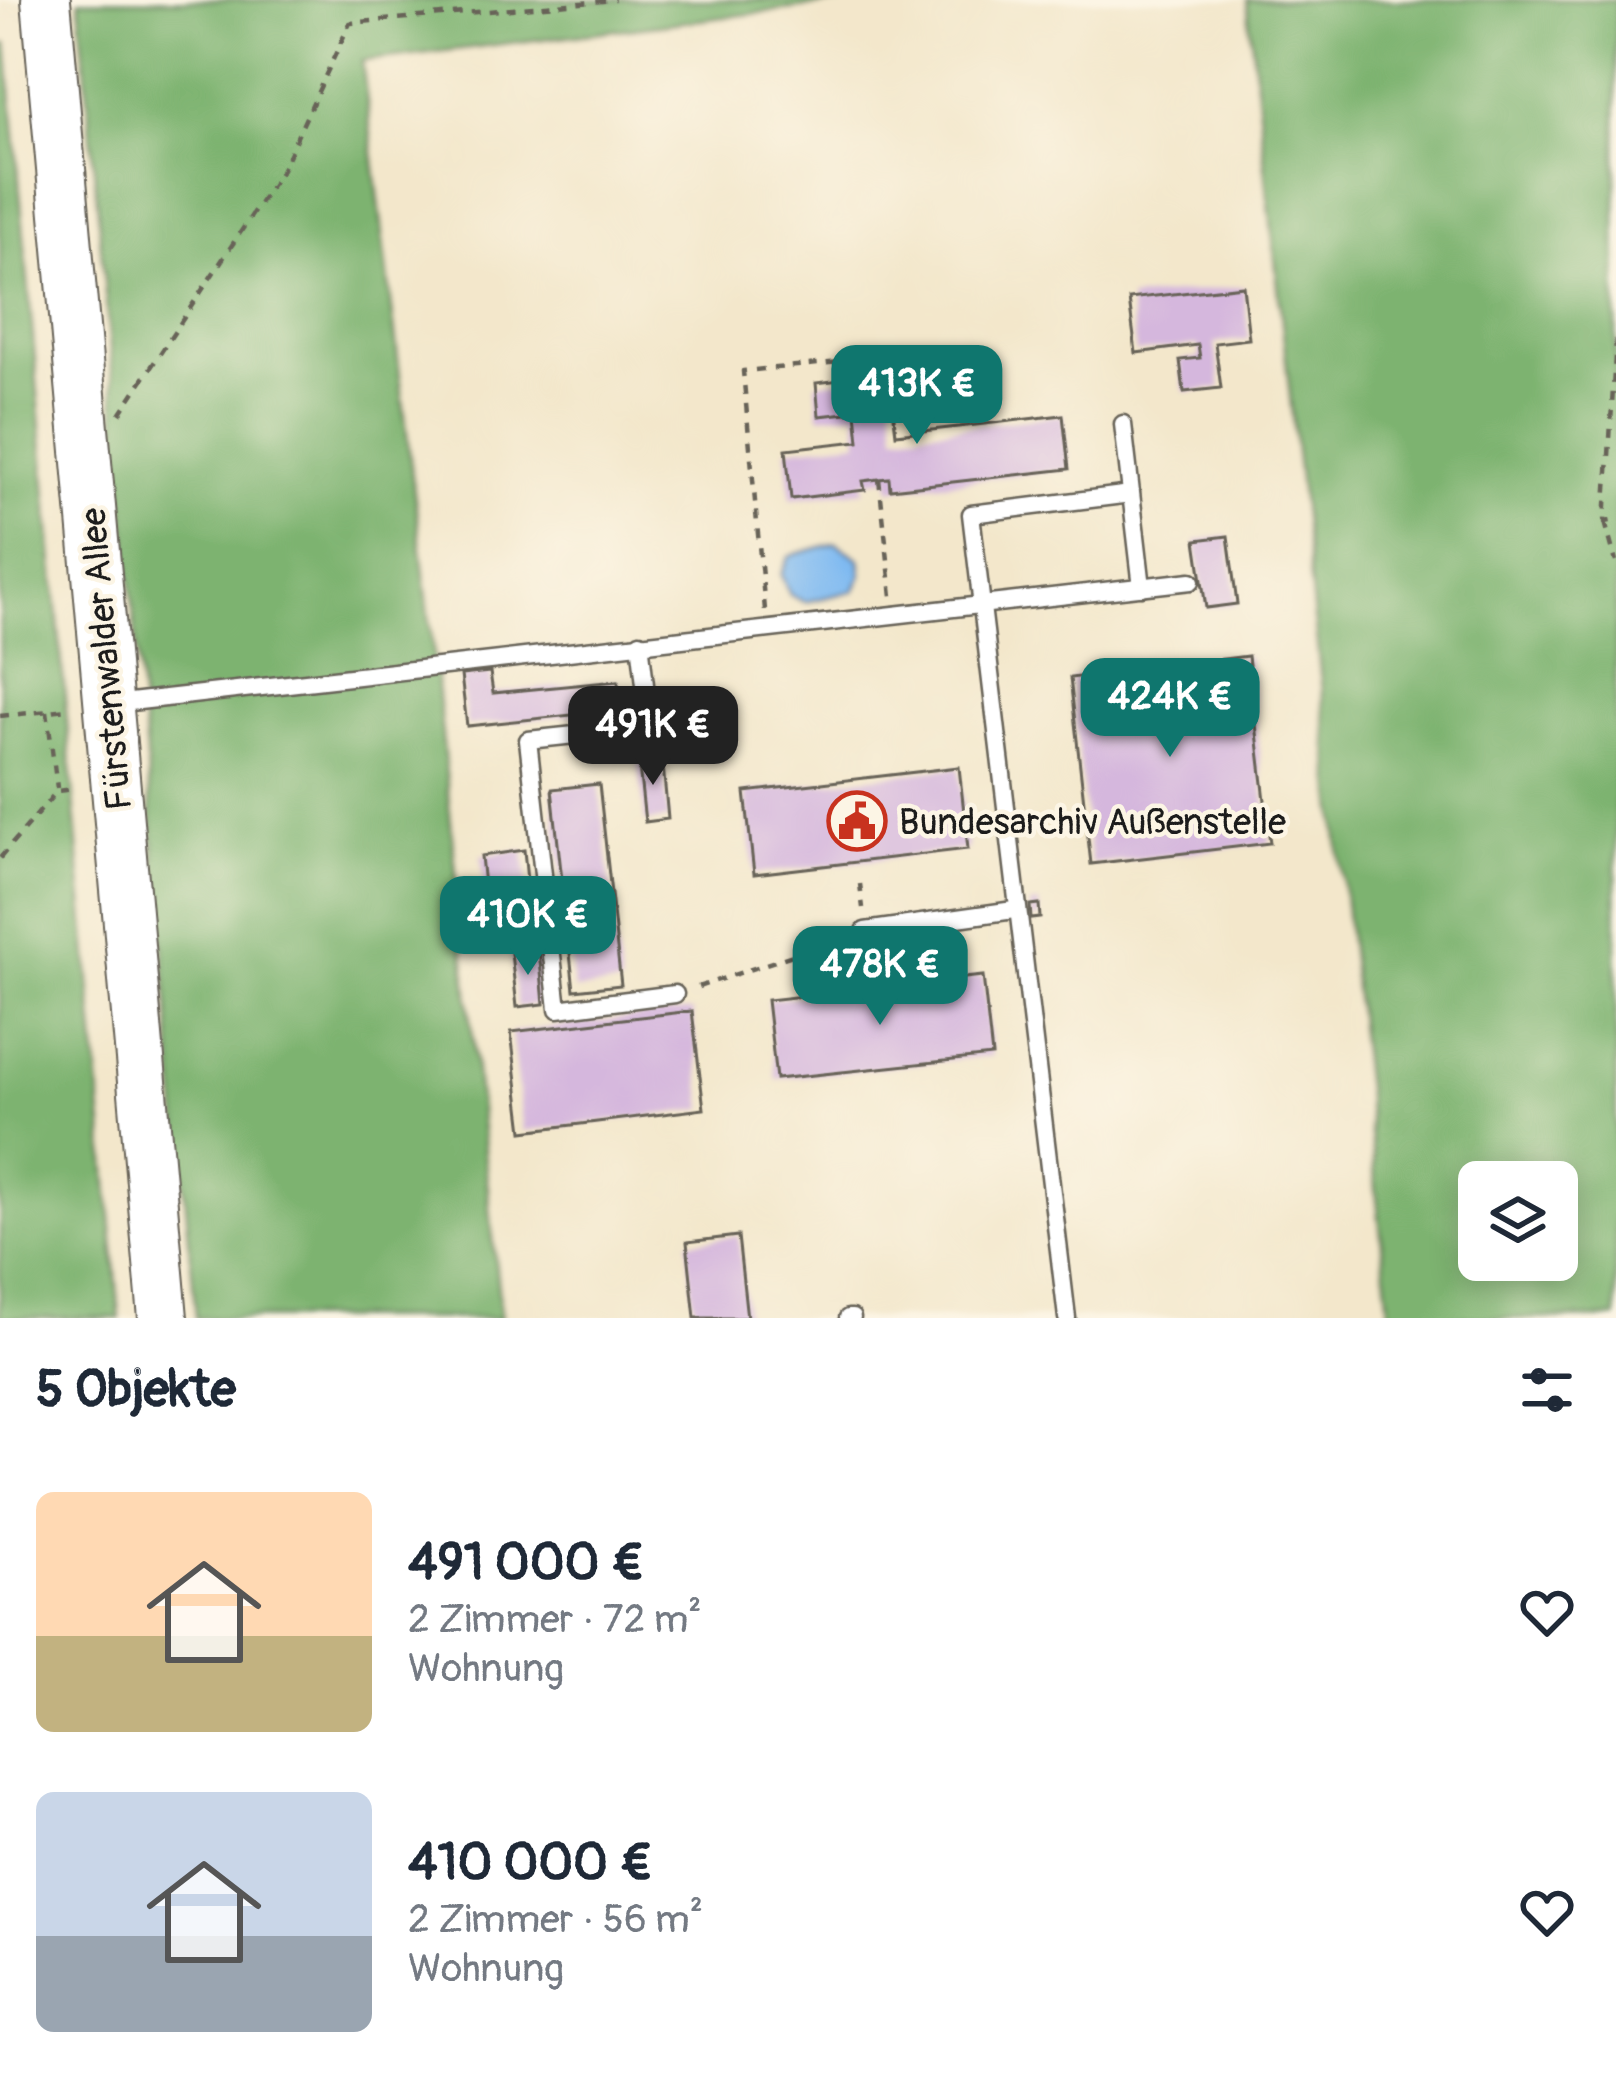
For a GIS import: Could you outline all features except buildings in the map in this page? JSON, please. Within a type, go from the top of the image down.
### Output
[{"type":"main road","name":"Fürstenwalder Allee","points":[[46,0],[163,1318]]},
{"type":"lane","points":[[1123,424],[1142,587]]},
{"type":"lane","points":[[1066,1318],[970,514],[1131,494]]},
{"type":"lane","points":[[110,704],[1191,581]]},
{"type":"lane","points":[[640,642],[650,727],[528,740],[558,1009],[675,994]]},
{"type":"lane","points":[[865,931],[1014,910]]},
{"type":"path","points":[[119,416],[280,171],[350,23],[615,0]]},
{"type":"path","points":[[1616,340],[1605,522],[1616,562]]},
{"type":"path","points":[[766,628],[743,370],[926,353],[932,421]]},
{"type":"path","points":[[879,479],[894,614]]},
{"type":"path","points":[[1605,522],[1616,520]]},
{"type":"path","points":[[0,716],[110,704]]},
{"type":"path","points":[[47,711],[57,791]]},
{"type":"path","points":[[0,858],[57,791],[82,788]]},
{"type":"path","points":[[675,994],[865,931]]},
{"type":"green space","points":[[79,0],[864,0],[362,61],[435,665],[501,1318],[196,1318]]},
{"type":"green space","points":[[1247,0],[1616,0],[1616,1318],[1390,1318]]},
{"type":"green space","points":[[0,44],[7,44],[120,1318],[0,1318]]},
{"type":"water","points":[[836,543],[860,559],[862,575],[854,591],[805,602],[790,595],[781,575],[789,556]]},
{"type":"place","name":"Bundesarchiv Außenstelle","points":[[857,821]]}]
